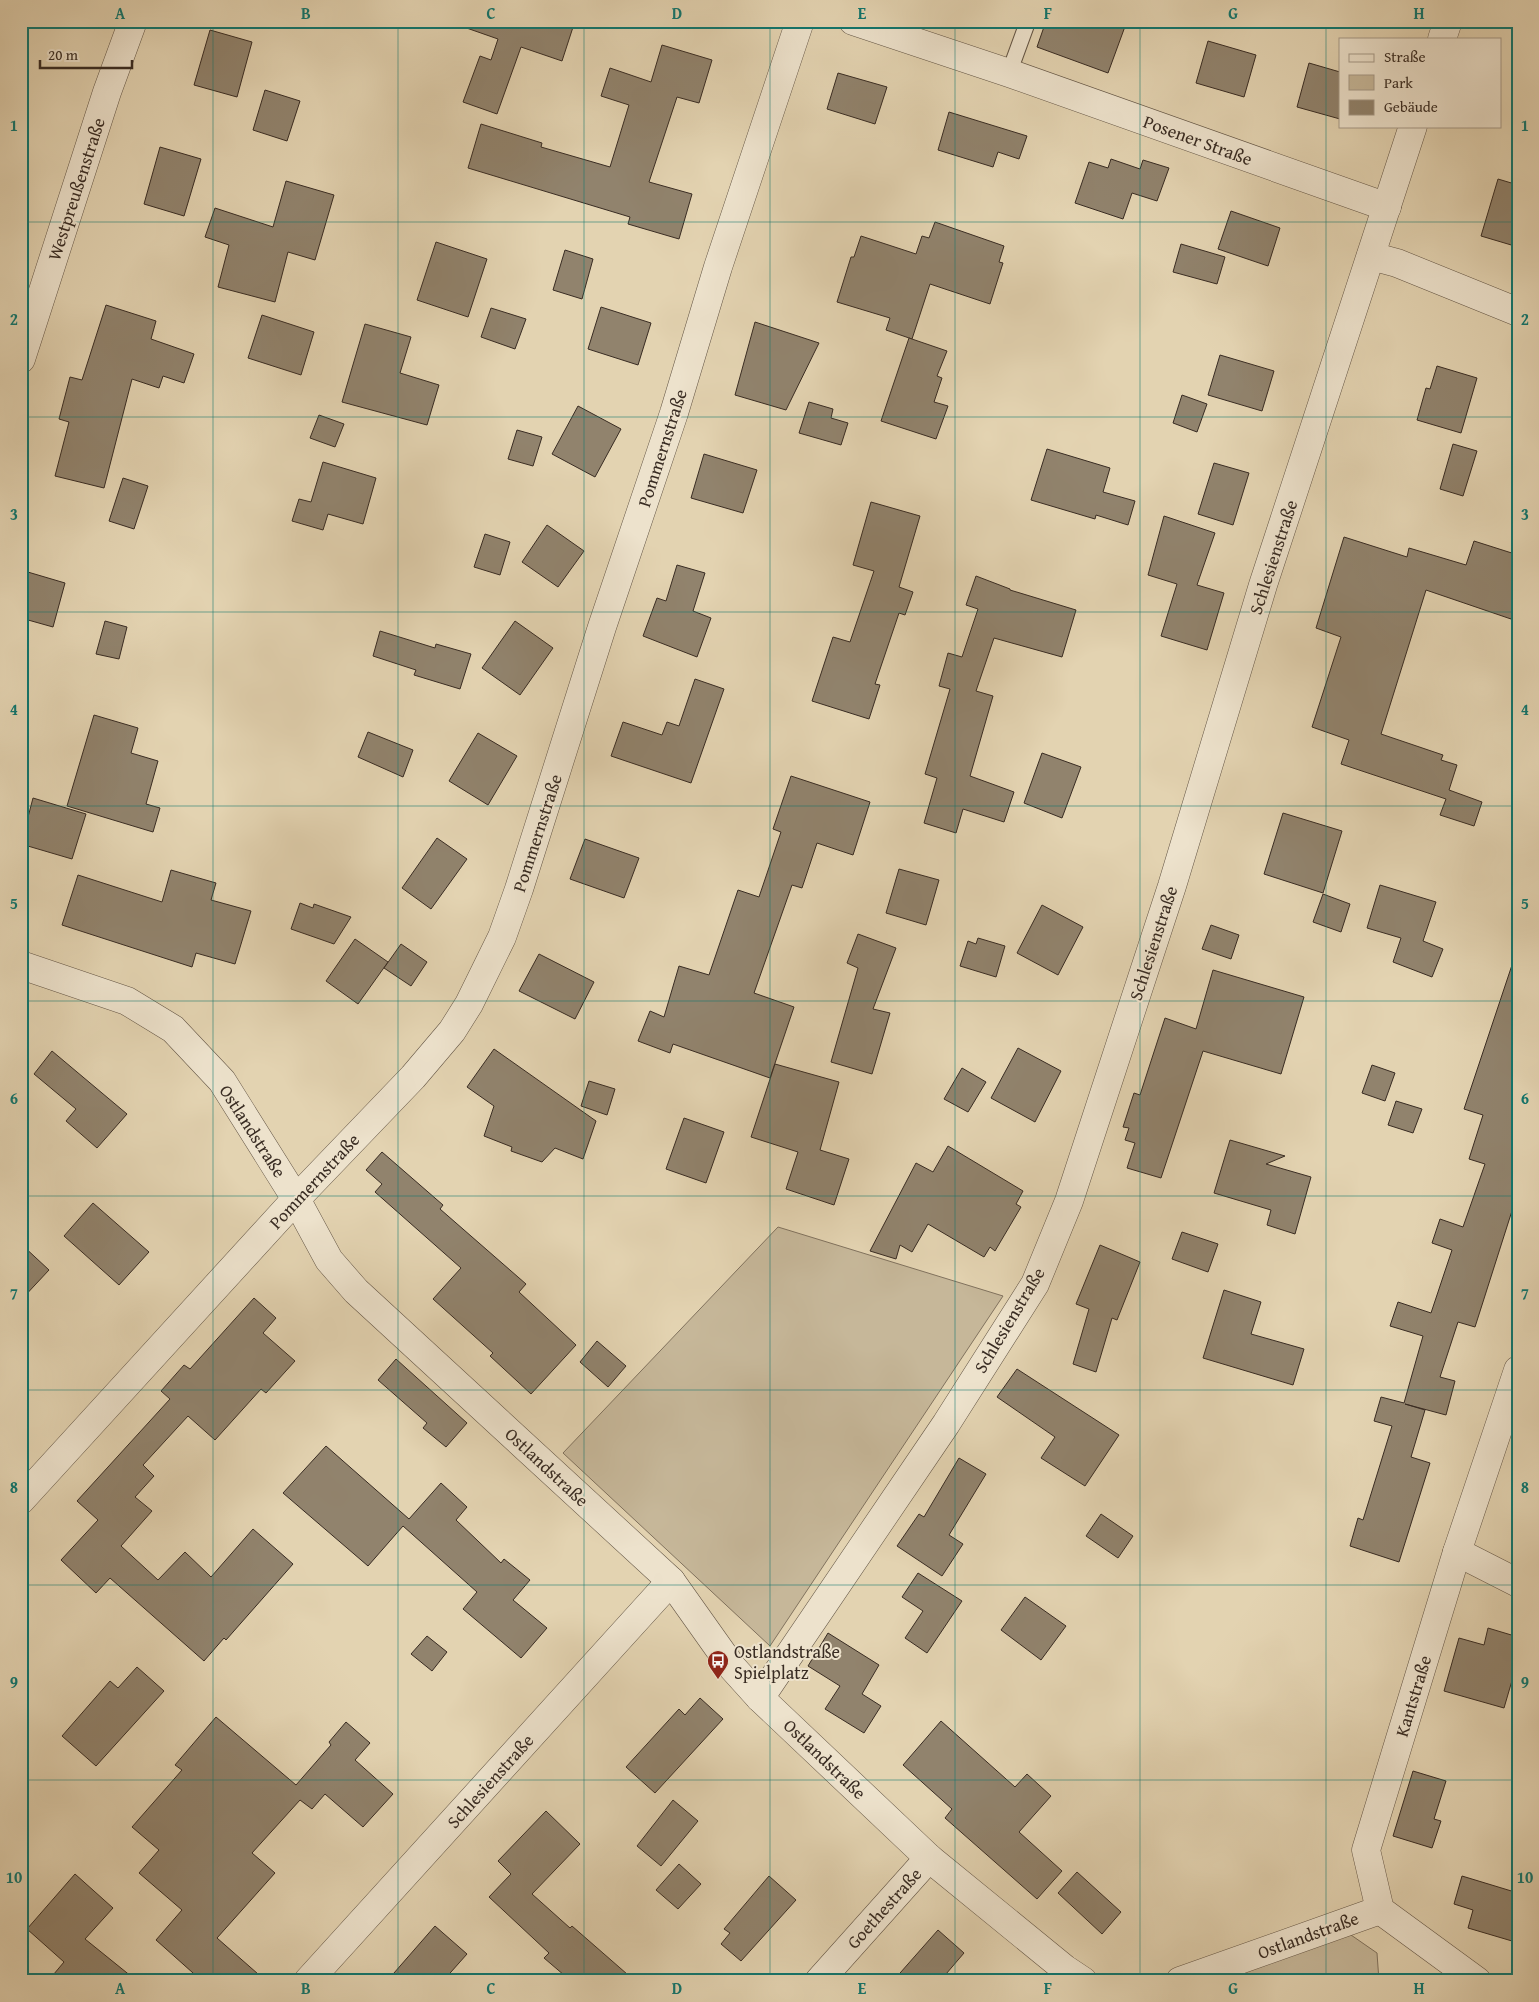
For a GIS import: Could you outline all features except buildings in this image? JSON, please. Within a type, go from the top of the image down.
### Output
[{"type":"street","name":"Westpreußenstraße","points":[[21,359],[107,92],[133,21]]},
{"type":"street","name":"Pommernstraße","points":[[21,1500],[296,1199],[414,1077],[452,1031],[469,1004],[502,937],[555,778],[602,627],[674,413],[718,267],[800,21]]},
{"type":"street","name":"Posener Straße","points":[[853,21],[1009,73],[1387,207]]},
{"type":"street","points":[[1442,38],[1448,21]]},
{"type":"street","name":"Schlesienstraße","points":[[760,1698],[946,1424],[1035,1284],[1082,1166],[1172,886],[1263,584],[1412,128]]},
{"type":"street","points":[[1371,256],[1397,263],[1518,312]]},
{"type":"street","name":"Ostlandstraße","points":[[21,965],[127,1001],[173,1029],[222,1081],[296,1199],[329,1260],[356,1292],[671,1581],[732,1667],[760,1698],[929,1858],[1065,1969],[1083,1981]]},
{"type":"street","name":"Kantstraße","points":[[1380,1910],[1366,1850],[1458,1552],[1518,1370]]},
{"type":"street","points":[[1458,1552],[1518,1583]]},
{"type":"street","name":"Schlesienstraße","points":[[308,1981],[671,1581]]},
{"type":"street","name":"Goethestraße","points":[[819,1981],[929,1858]]},
{"type":"street","name":"Ostlandstraße","points":[[1180,1981],[1380,1910]]},
{"type":"street","points":[[1380,1910],[1477,1981]]},
{"type":"lane","points":[[1009,73],[1028,21]]},
{"type":"green space","points":[[778,1227],[1003,1296],[770,1646],[563,1453]]},
{"type":"green space","points":[[1351,1935],[1377,1953],[1379,1981],[1217,1981],[1307,1946]]},
{"type":"place","name":"Ostlandstraße Spielplatz","points":[[718,1680]]}]
